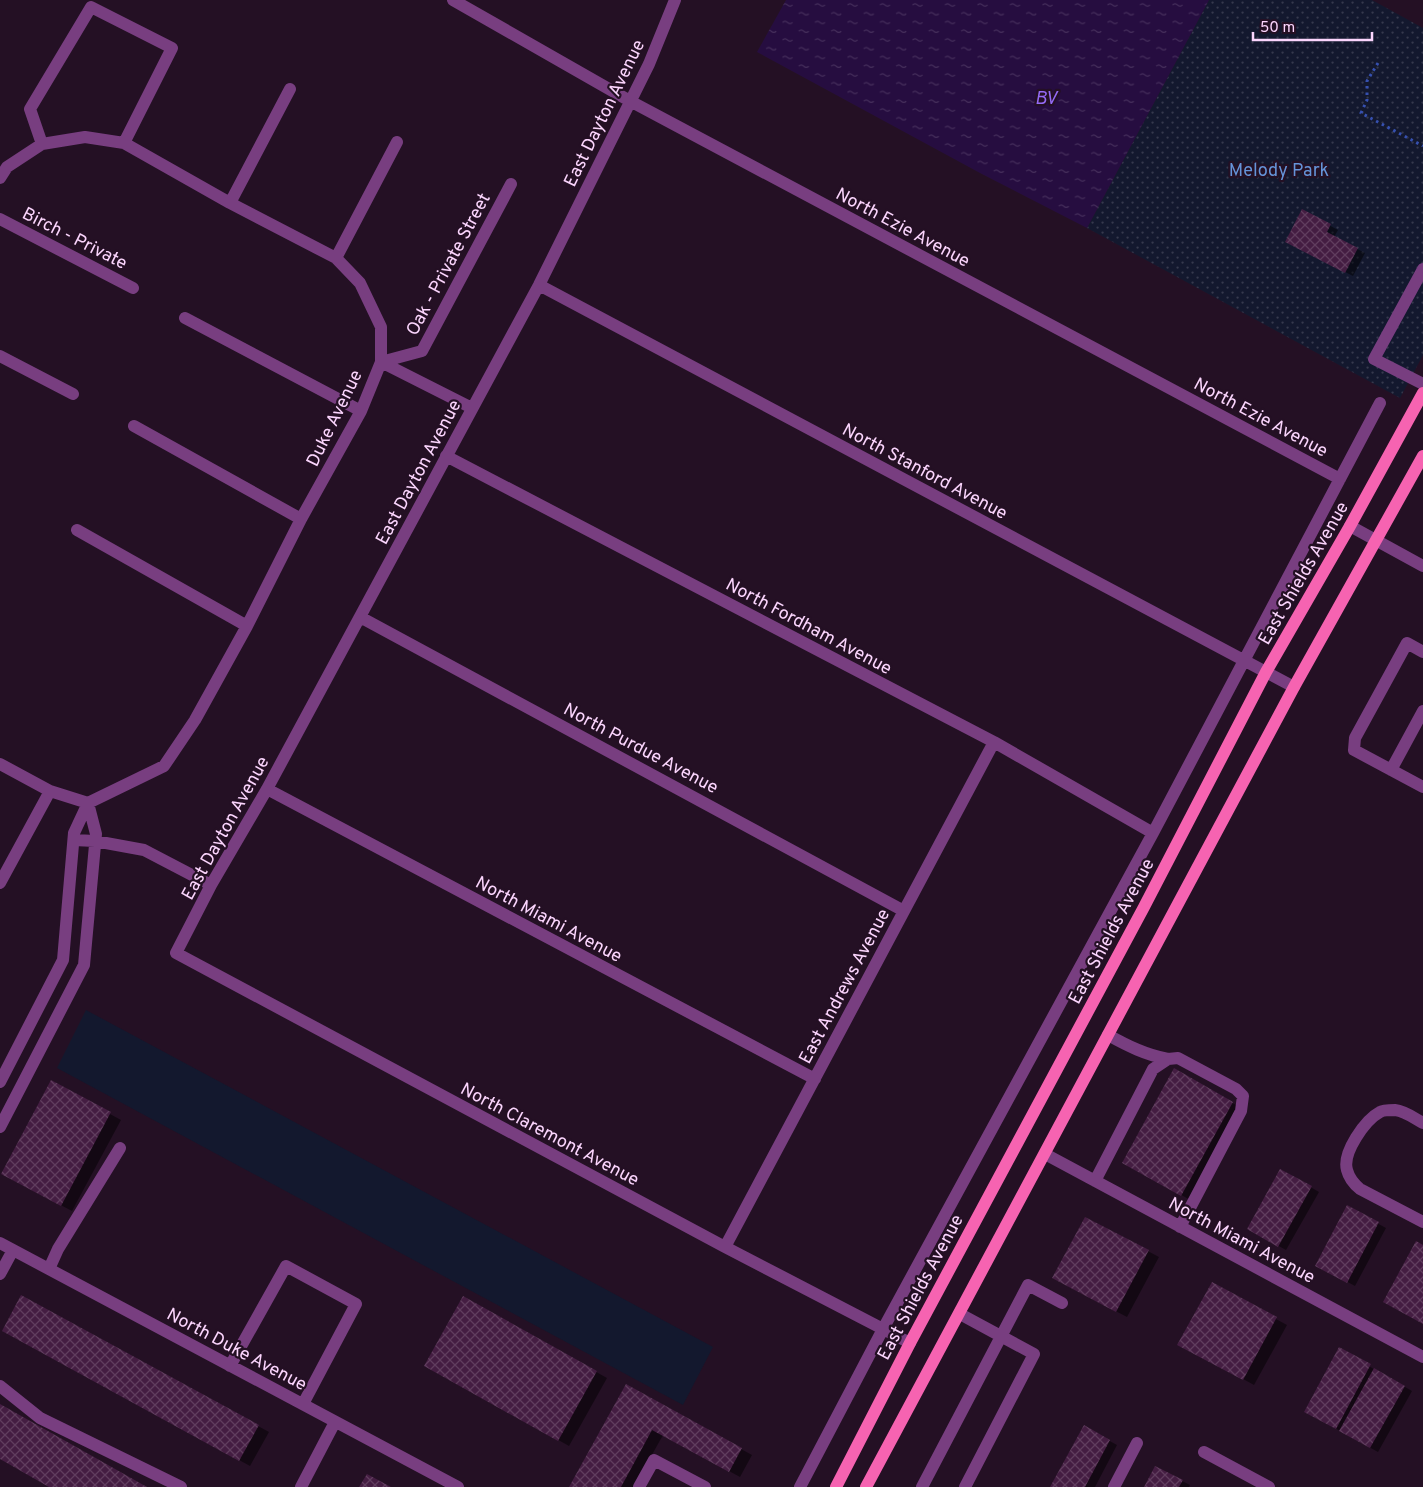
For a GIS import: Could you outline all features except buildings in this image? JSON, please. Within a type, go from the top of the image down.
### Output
[{"type":"main road","name":"East Shields Avenue","points":[[836,1487],[910,1343],[1144,907],[1266,672],[1350,526],[1423,393]]},
{"type":"main road","points":[[866,1487],[1294,687],[1423,457]]},
{"type":"street","name":"East Dayton Avenue","points":[[176,953],[212,885],[267,789],[538,285],[649,64],[675,0]]},
{"type":"street","name":"North Ezie Avenue","points":[[460,2],[630,101],[1340,479]]},
{"type":"street","points":[[42,144],[30,109],[91,7],[172,48],[124,143]]},
{"type":"street","points":[[230,203],[290,89]]},
{"type":"street","name":"Duke Avenue","points":[[0,178],[7,167],[42,144],[85,136],[124,143],[230,203],[336,258],[360,283],[381,327],[381,362],[361,411],[301,519],[247,626],[195,720],[164,766],[88,803]]},
{"type":"street","points":[[336,258],[398,142]]},
{"type":"street","name":"Oak - Private Street","points":[[381,362],[422,351],[510,184]]},
{"type":"street","name":"Birch - Private","points":[[0,219],[133,288]]},
{"type":"street","points":[[1423,269],[1374,359],[1423,384]]},
{"type":"street","name":"North Stanford Avenue","points":[[538,285],[1294,687]]},
{"type":"street","points":[[185,318],[361,411]]},
{"type":"street","points":[[0,356],[73,394]]},
{"type":"street","points":[[381,362],[472,408]]},
{"type":"street","name":"East Shields Avenue","points":[[800,1487],[883,1329],[1153,833],[1380,403]]},
{"type":"street","points":[[134,426],[301,519]]},
{"type":"street","name":"North Fordham Avenue","points":[[446,456],[994,742],[1153,833]]},
{"type":"street","points":[[1350,526],[1423,566]]},
{"type":"street","points":[[77,530],[247,626]]},
{"type":"street","name":"North Purdue Avenue","points":[[360,617],[904,910]]},
{"type":"street","points":[[1423,652],[1407,643],[1356,738],[1354,750],[1423,786]]},
{"type":"street","points":[[1391,770],[1423,711]]},
{"type":"street","name":"East Andrews Avenue","points":[[726,1247],[994,742]]},
{"type":"street","points":[[0,764],[50,791],[88,803]]},
{"type":"street","name":"North Miami Avenue","points":[[267,789],[815,1079]]},
{"type":"street","points":[[0,883],[50,791]]},
{"type":"street","points":[[0,1082],[63,960],[74,833],[88,803]]},
{"type":"street","points":[[0,1127],[84,965],[96,834],[88,803]]},
{"type":"street","points":[[74,840],[95,841],[144,850],[212,885]]},
{"type":"street","name":"North Claremont Avenue","points":[[176,953],[726,1247],[910,1343]]},
{"type":"street","points":[[1108,1035],[1151,1056],[1168,1059],[1178,1058],[1236,1089],[1243,1096],[1241,1111],[1180,1227]]},
{"type":"street","points":[[1096,1181],[1152,1069],[1168,1059]]},
{"type":"street","points":[[1423,1123],[1406,1113],[1394,1110],[1380,1111],[1366,1123],[1355,1139],[1346,1158],[1346,1169],[1353,1183],[1360,1188],[1423,1222]]},
{"type":"street","points":[[49,1269],[58,1248],[120,1148]]},
{"type":"street","name":"North Miami Avenue","points":[[1045,1154],[1423,1358]]},
{"type":"street","name":"North Duke Avenue","points":[[0,1243],[458,1487]]},
{"type":"street","points":[[0,1274],[13,1250]]},
{"type":"street","points":[[230,1366],[286,1266],[356,1304],[303,1404]]},
{"type":"street","points":[[922,1487],[1028,1285],[1062,1303]]},
{"type":"street","points":[[960,1314],[1034,1354],[965,1487]]},
{"type":"street","points":[[0,1386],[40,1418],[181,1487]]},
{"type":"street","points":[[301,1487],[335,1422]]},
{"type":"street","points":[[1114,1487],[1137,1443]]},
{"type":"street","points":[[1204,1452],[1251,1483],[1269,1487]]},
{"type":"street","points":[[639,1487],[654,1460],[705,1487]]},
{"type":"path","points":[[1378,63],[1368,81],[1367,100],[1361,113],[1423,146]]},
{"type":"green space","name":"Melody Park","points":[[1209,0],[1372,0],[1423,28],[1423,355],[1400,398],[1087,228]]},
{"type":"green space","points":[[86,1010],[713,1347],[683,1405],[57,1068]]},
{"type":"water","name":"BV","points":[[786,0],[1209,0],[1087,228],[980,173],[757,52]]}]
